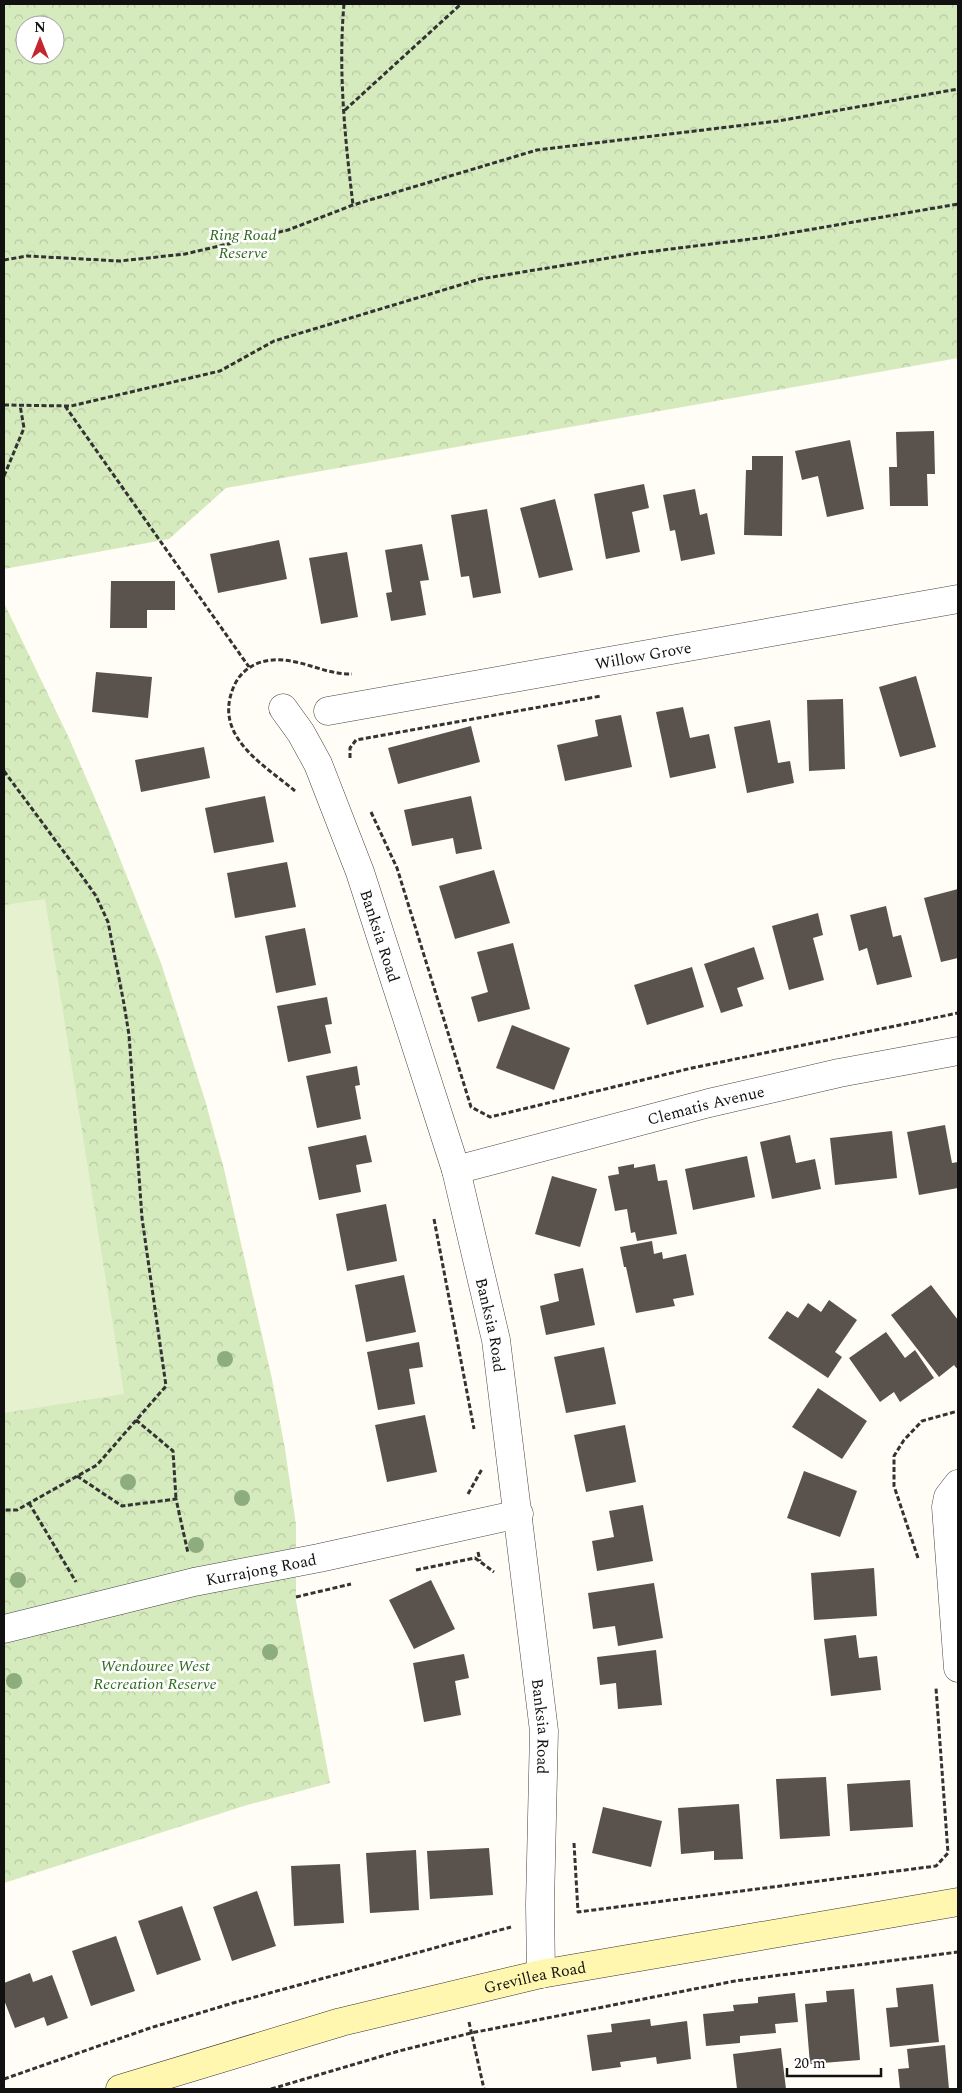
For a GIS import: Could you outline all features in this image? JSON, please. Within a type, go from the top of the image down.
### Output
[{"type":"street","name":"Willow Grove","points":[[328,711],[958,599]]},
{"type":"street","name":"Banksia Road","points":[[283,708],[301,733],[318,764],[360,872],[456,1170],[496,1340],[519,1514],[544,1731],[540,1904],[541,1974]]},
{"type":"street","name":"Clematis Avenue","points":[[456,1170],[718,1101],[839,1073],[958,1051]]},
{"type":"street","points":[[958,1484],[948,1497],[946,1508],[958,1668]]},
{"type":"street","name":"Kurrajong Road","points":[[4,1630],[194,1582],[319,1558],[519,1514]]},
{"type":"street","name":"Grevillea Road","points":[[120,2089],[341,2022],[541,1974],[958,1902]]},
{"type":"path","points":[[344,4],[342,28],[345,142],[353,205]]},
{"type":"path","points":[[345,110],[461,4]]},
{"type":"path","points":[[4,260],[27,256],[120,261],[185,254],[288,230],[353,205],[537,150],[778,121],[958,89]]},
{"type":"path","points":[[4,405],[65,406],[220,371],[274,341],[480,279],[639,253],[767,238],[958,204]]},
{"type":"path","points":[[4,476],[24,428],[20,406]]},
{"type":"path","points":[[65,406],[249,667]]},
{"type":"path","points":[[300,795],[240,744],[233,731],[229,712],[235,682],[249,667],[272,660],[284,660],[317,667]]},
{"type":"path","points":[[350,759],[350,748],[356,740]]},
{"type":"path","points":[[4,771],[45,824],[96,896],[108,922],[119,973],[128,1035],[142,1218],[166,1386],[97,1465],[17,1510],[4,1510]]},
{"type":"path","points":[[370,810],[397,868],[471,1107],[490,1117],[702,1066],[958,1013]]},
{"type":"path","points":[[433,1215],[474,1430]]},
{"type":"path","points":[[136,1420],[173,1451],[176,1499],[194,1582]]},
{"type":"path","points":[[480,1459],[482,1469],[468,1494],[480,1561]]},
{"type":"path","points":[[77,1476],[122,1506],[176,1499]]},
{"type":"path","points":[[29,1503],[74,1578],[85,1610]]},
{"type":"path","points":[[413,1570],[475,1558],[495,1573]]},
{"type":"path","points":[[296,1597],[360,1582]]},
{"type":"path","points":[[578,1912],[936,1866]]},
{"type":"path","points":[[4,2079],[150,2028],[206,2011],[512,1927]]},
{"type":"path","points":[[271,2089],[400,2051],[470,2033],[735,1981],[958,1952]]},
{"type":"path","points":[[465,1991],[470,2033],[484,2089]]},
{"type":"green space","name":"Ring Road Reserve","points":[[4,4],[958,4],[958,358],[226,488],[169,539],[4,569]]},
{"type":"green space","name":"Wendouree West Recreation Reserve","points":[[4,603],[69,738],[109,831],[161,963],[205,1100],[224,1169],[272,1379],[285,1449],[296,1525],[296,1601],[330,1783],[247,1805],[4,1883]]},
{"type":"green space","points":[[45,899],[124,1394],[4,1413],[4,905]]},
{"type":"building","points":[[934,431],[935,474],[927,474],[928,506],[890,506],[889,467],[897,467],[896,432]]},
{"type":"building","points":[[850,440],[864,509],[827,517],[818,476],[802,480],[795,451]]},
{"type":"building","points":[[752,456],[783,456],[782,536],[744,535],[746,470],[752,470]]},
{"type":"building","points":[[644,484],[649,508],[632,512],[640,552],[606,559],[594,494]]},
{"type":"building","points":[[695,489],[700,515],[707,513],[715,554],[681,561],[675,530],[670,531],[663,495]]},
{"type":"building","points":[[555,499],[573,570],[539,578],[520,508]]},
{"type":"building","points":[[487,509],[501,593],[473,598],[469,576],[461,577],[451,515]]},
{"type":"building","points":[[279,540],[287,579],[218,593],[210,554]]},
{"type":"building","points":[[422,544],[429,580],[420,581],[426,615],[391,621],[386,593],[392,592],[385,550]]},
{"type":"building","points":[[347,552],[358,617],[321,624],[309,558]]},
{"type":"building","points":[[111,581],[175,581],[175,610],[147,610],[147,628],[110,628]]},
{"type":"building","points":[[96,672],[152,677],[148,718],[92,712]]},
{"type":"building","points":[[916,676],[936,747],[900,757],[879,687]]},
{"type":"building","points":[[843,699],[845,769],[809,771],[807,700]]},
{"type":"building","points":[[683,707],[690,738],[709,734],[716,768],[670,778],[656,712]]},
{"type":"building","points":[[621,715],[632,767],[565,781],[557,745],[598,736],[595,720]]},
{"type":"building","points":[[770,720],[778,763],[790,761],[794,783],[747,793],[734,727]]},
{"type":"building","points":[[471,726],[480,762],[398,784],[388,748]]},
{"type":"building","points":[[204,747],[210,778],[141,792],[135,760]]},
{"type":"building","points":[[265,796],[274,842],[214,853],[205,808]]},
{"type":"building","points":[[471,796],[482,849],[456,854],[453,838],[412,846],[404,810]]},
{"type":"building","points":[[287,862],[296,907],[235,918],[227,873]]},
{"type":"building","points":[[494,870],[510,923],[455,939],[439,886]]},
{"type":"building","points":[[958,889],[958,958],[941,962],[924,898]]},
{"type":"building","points":[[886,906],[893,937],[901,935],[912,977],[877,985],[867,948],[859,951],[850,915]]},
{"type":"building","points":[[818,913],[823,935],[813,938],[824,980],[789,990],[772,926]]},
{"type":"building","points":[[305,928],[316,985],[276,993],[265,936]]},
{"type":"building","points":[[513,943],[530,1009],[478,1022],[471,997],[488,992],[477,952]]},
{"type":"building","points":[[754,947],[764,979],[737,988],[743,1006],[721,1013],[704,964]]},
{"type":"building","points":[[692,967],[704,1007],[647,1025],[634,985]]},
{"type":"building","points":[[327,997],[332,1024],[325,1025],[331,1053],[288,1062],[277,1006]]},
{"type":"building","points":[[512,1025],[570,1048],[554,1090],[496,1068]]},
{"type":"building","points":[[357,1066],[360,1085],[355,1086],[361,1119],[317,1128],[306,1076]]},
{"type":"building","points":[[945,1125],[952,1163],[958,1162],[958,1188],[919,1195],[907,1132]]},
{"type":"building","points":[[892,1131],[897,1178],[835,1185],[830,1138]]},
{"type":"building","points":[[366,1135],[372,1162],[356,1165],[361,1192],[319,1200],[308,1147]]},
{"type":"building","points":[[790,1135],[796,1163],[815,1159],[821,1189],[772,1199],[760,1142]]},
{"type":"building","points":[[747,1156],[755,1197],[693,1210],[685,1169]]},
{"type":"building","points":[[634,1164],[634,1168],[655,1164],[658,1181],[667,1180],[677,1234],[637,1241],[635,1232],[631,1233],[627,1209],[615,1211],[608,1176],[619,1174],[618,1167]]},
{"type":"building","points":[[552,1176],[597,1189],[580,1247],[535,1234]]},
{"type":"building","points":[[386,1204],[397,1261],[347,1271],[336,1214]]},
{"type":"building","points":[[652,1241],[654,1254],[662,1252],[663,1259],[686,1254],[694,1295],[673,1299],[675,1306],[636,1313],[620,1247]]},
{"type":"building","points":[[583,1268],[595,1325],[546,1335],[540,1306],[559,1301],[554,1274]]},
{"type":"building","points":[[404,1275],[416,1332],[366,1342],[355,1285]]},
{"type":"building","points":[[931,1285],[958,1320],[958,1370],[954,1365],[939,1377],[891,1315]]},
{"type":"building","points":[[829,1300],[857,1320],[835,1352],[842,1357],[828,1378],[768,1338],[787,1311],[798,1318],[808,1303],[821,1312]]},
{"type":"building","points":[[886,1332],[905,1358],[915,1350],[934,1378],[900,1402],[894,1392],[880,1402],[849,1358]]},
{"type":"building","points":[[419,1342],[423,1367],[409,1369],[415,1404],[378,1410],[367,1352]]},
{"type":"building","points":[[604,1347],[616,1404],[566,1413],[554,1357]]},
{"type":"building","points":[[818,1388],[867,1421],[842,1459],[792,1427]]},
{"type":"building","points":[[425,1415],[437,1472],[387,1482],[375,1425]]},
{"type":"building","points":[[625,1425],[636,1482],[586,1492],[574,1435]]},
{"type":"building","points":[[804,1471],[857,1491],[840,1537],[787,1518]]},
{"type":"building","points":[[643,1505],[653,1561],[597,1571],[592,1541],[614,1537],[609,1511]]},
{"type":"building","points":[[874,1568],[877,1616],[814,1620],[811,1573]]},
{"type":"building","points":[[431,1580],[455,1629],[414,1649],[389,1600]]},
{"type":"building","points":[[654,1583],[663,1638],[618,1646],[615,1626],[593,1629],[588,1593]]},
{"type":"building","points":[[856,1635],[859,1658],[877,1656],[881,1690],[831,1696],[824,1639]]},
{"type":"building","points":[[656,1650],[662,1705],[618,1709],[616,1683],[600,1685],[597,1657]]},
{"type":"building","points":[[464,1654],[469,1678],[455,1681],[461,1715],[424,1722],[413,1663]]},
{"type":"building","points":[[826,1777],[830,1836],[780,1839],[776,1779]]},
{"type":"building","points":[[910,1780],[913,1827],[850,1831],[847,1784]]},
{"type":"building","points":[[739,1804],[743,1859],[714,1860],[714,1851],[681,1854],[678,1808]]},
{"type":"building","points":[[603,1807],[662,1821],[651,1867],[592,1853]]},
{"type":"building","points":[[489,1848],[493,1895],[430,1899],[427,1851]]},
{"type":"building","points":[[416,1850],[419,1910],[370,1913],[366,1853]]},
{"type":"building","points":[[340,1864],[344,1923],[294,1926],[291,1866]]},
{"type":"building","points":[[257,1891],[276,1946],[232,1961],[213,1907]]},
{"type":"building","points":[[182,1906],[201,1960],[157,1975],[138,1921]]},
{"type":"building","points":[[116,1936],[135,1991],[91,2006],[72,1951]]},
{"type":"building","points":[[30,1973],[33,1982],[52,1975],[68,2018],[47,2026],[44,2017],[15,2028],[4,2000],[4,1983]]},
{"type":"building","points":[[933,1984],[939,2042],[890,2047],[886,2008],[898,2007],[896,1988]]},
{"type":"building","points":[[854,1989],[860,2060],[810,2064],[805,2004],[827,2002],[826,1991]]},
{"type":"building","points":[[795,1993],[798,2022],[775,2024],[776,2033],[740,2036],[740,2043],[706,2046],[703,2014],[734,2011],[733,2005],[758,2003],[758,1997]]},
{"type":"building","points":[[650,2019],[651,2026],[687,2021],[691,2059],[657,2064],[656,2057],[620,2062],[621,2067],[592,2071],[587,2035],[612,2032],[611,2024]]},
{"type":"building","points":[[945,2045],[949,2089],[900,2089],[898,2069],[909,2068],[907,2049]]},
{"type":"building","points":[[781,2048],[786,2089],[737,2089],[733,2054]]}]
